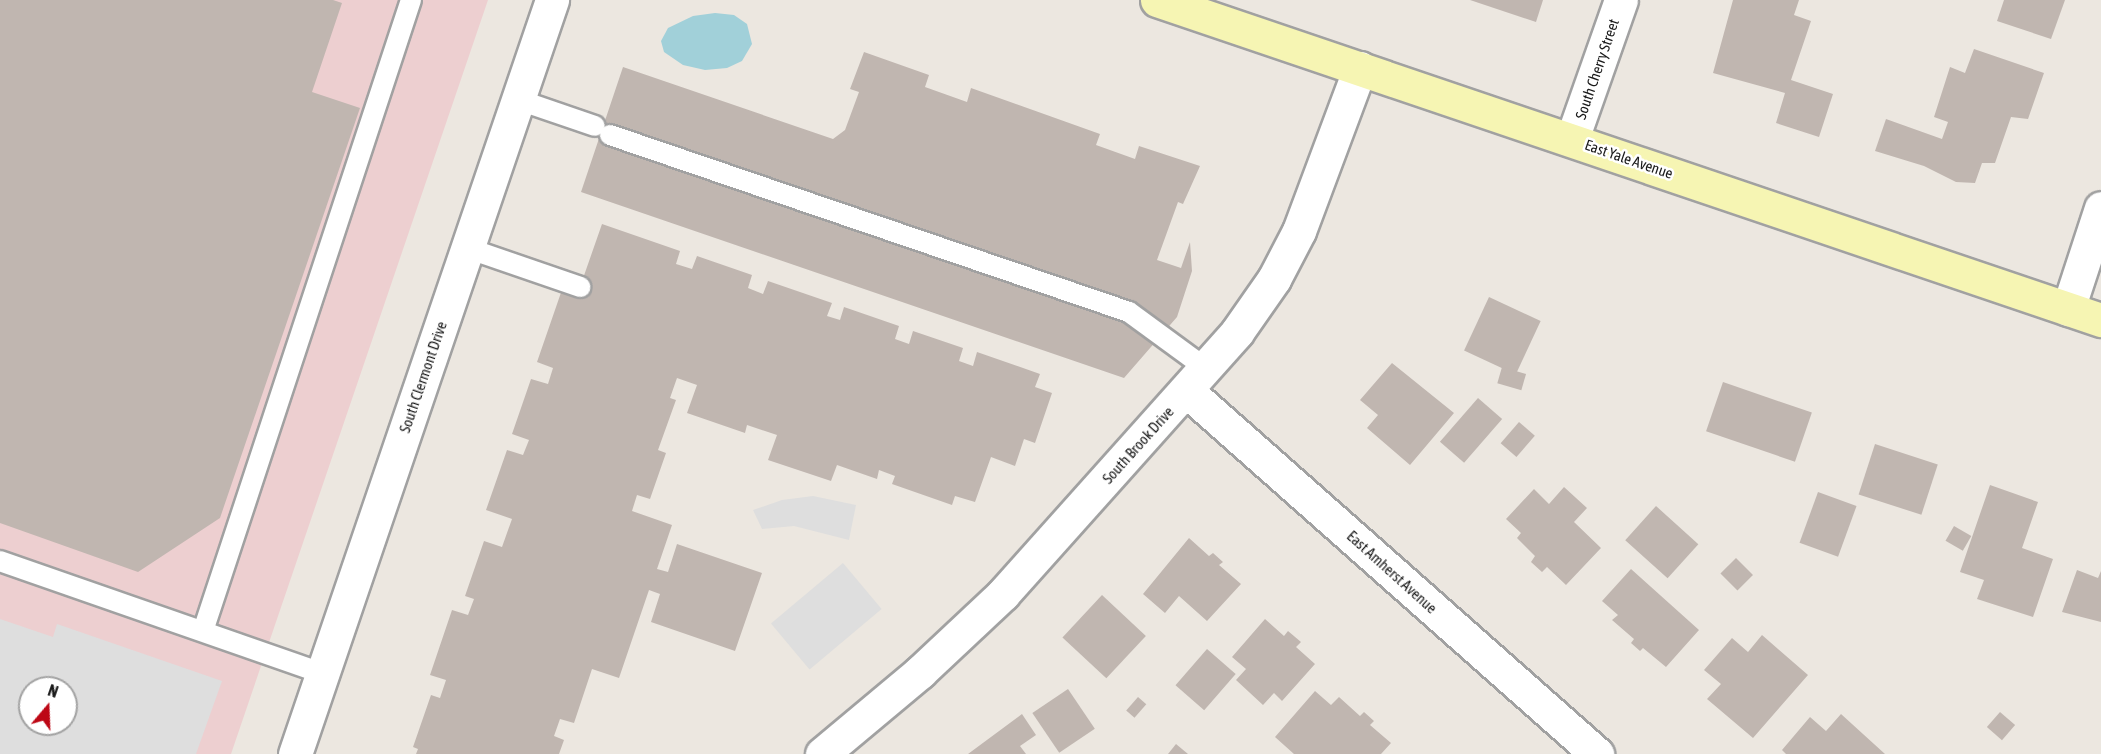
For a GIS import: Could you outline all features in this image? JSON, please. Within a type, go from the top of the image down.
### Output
[{"type":"main road","name":"East Yale Avenue","points":[[1157,0],[2101,320]]},
{"type":"street","name":"South Clermont Drive","points":[[294,754],[552,0]]},
{"type":"street","name":"South Cherry Street","points":[[1572,139],[1621,0]]},
{"type":"street","name":"South Brook Drive","points":[[822,754],[920,672],[1003,594],[1197,380],[1246,320],[1288,256],[1321,180],[1360,68]]},
{"type":"street","points":[[2068,309],[2101,208]]},
{"type":"street","name":"East Amherst Avenue","points":[[1197,380],[1597,754]]},
{"type":"lane","points":[[203,631],[411,0]]},
{"type":"lane","points":[[519,100],[1129,312],[1197,380]]},
{"type":"lane","points":[[467,248],[580,287]]},
{"type":"lane","points":[[0,561],[322,673]]},
{"type":"shaded area","points":[[0,0],[488,0],[231,754],[0,754]]},
{"type":"shaded area","points":[[813,496],[856,505],[849,540],[794,526],[762,529],[753,510],[782,500]]},
{"type":"shaded area","points":[[843,563],[882,609],[810,669],[771,623]]},
{"type":"shaded area","points":[[0,619],[53,637],[57,624],[222,681],[196,754],[0,754]]},
{"type":"water","points":[[715,13],[734,15],[747,24],[752,44],[742,61],[727,68],[705,70],[683,65],[664,52],[661,41],[668,28],[693,16]]},
{"type":"building","points":[[0,0],[333,0],[342,3],[312,92],[360,108],[220,518],[138,572],[0,523]]},
{"type":"building","points":[[1470,0],[1543,0],[1536,22]]},
{"type":"building","points":[[1733,0],[1799,0],[1794,15],[1811,21],[1791,80],[1833,94],[1819,137],[1776,123],[1785,93],[1713,73]]},
{"type":"building","points":[[2004,0],[2065,0],[2051,39],[1997,21]]},
{"type":"building","points":[[1974,49],[2044,73],[2028,119],[2011,117],[1995,163],[1982,163],[1975,183],[1956,182],[1924,166],[1875,151],[1886,119],[1942,139],[1948,122],[1934,117],[1950,67],[1965,73]]},
{"type":"building","points":[[864,52],[929,75],[925,87],[967,102],[971,88],[1100,134],[1096,145],[1135,159],[1139,146],[1200,166],[1183,204],[1178,202],[1157,260],[1181,268],[1190,242],[1192,271],[1177,317],[1124,378],[581,192],[623,67],[833,139],[845,130],[859,92],[850,89]]},
{"type":"building","points":[[602,224],[680,251],[676,264],[692,269],[697,256],[752,275],[748,288],[763,294],[768,281],[832,303],[827,316],[840,320],[844,307],[899,326],[895,339],[909,344],[913,331],[963,348],[959,361],[973,366],[977,352],[1040,374],[1035,387],[1052,393],[1035,443],[1024,439],[1015,466],[991,457],[975,502],[955,496],[952,505],[892,484],[895,476],[879,470],[877,479],[837,465],[831,481],[768,460],[777,435],[747,425],[745,433],[687,413],[697,385],[677,378],[670,398],[676,400],[658,450],[666,453],[650,499],[637,495],[632,511],[672,525],[657,569],[668,572],[677,544],[762,573],[735,651],[651,622],[660,594],[649,590],[619,678],[592,669],[574,723],[560,719],[554,736],[564,740],[559,754],[416,754],[418,749],[413,747],[431,695],[440,698],[446,680],[430,675],[452,610],[468,615],[474,599],[465,596],[484,541],[502,547],[512,519],[486,510],[507,450],[523,455],[529,440],[512,434],[531,379],[548,384],[553,368],[537,362],[565,281],[580,287]]},
{"type":"building","points":[[1489,297],[1541,321],[1516,375],[1464,350]]},
{"type":"building","points":[[1392,363],[1454,413],[1410,465],[1367,428],[1378,415],[1360,400]]},
{"type":"building","points":[[1502,367],[1526,374],[1521,390],[1497,383]]},
{"type":"building","points":[[1723,382],[1812,413],[1795,462],[1706,431]]},
{"type":"building","points":[[1478,398],[1502,419],[1464,463],[1440,442]]},
{"type":"building","points":[[1519,422],[1535,436],[1516,457],[1501,443]]},
{"type":"building","points":[[1875,444],[1938,464],[1921,515],[1859,494]]},
{"type":"building","points":[[1990,485],[2038,502],[2022,548],[2053,559],[2033,617],[1977,599],[1984,580],[1960,572]]},
{"type":"building","points":[[1564,487],[1587,508],[1574,522],[1601,548],[1566,585],[1547,567],[1542,572],[1531,562],[1535,556],[1517,538],[1521,533],[1506,519],[1534,489],[1549,504]]},
{"type":"building","points":[[1818,492],[1857,506],[1838,557],[1800,543]]},
{"type":"building","points":[[1656,506],[1698,544],[1668,578],[1625,540]]},
{"type":"building","points":[[1954,526],[1971,536],[1963,551],[1946,541]]},
{"type":"building","points":[[1189,538],[1209,556],[1213,553],[1223,562],[1219,565],[1241,584],[1207,621],[1179,596],[1165,613],[1143,594]]},
{"type":"building","points":[[1736,558],[1753,575],[1737,591],[1720,574]]},
{"type":"building","points":[[1631,569],[1699,630],[1666,667],[1643,648],[1640,651],[1631,643],[1634,639],[1612,620],[1618,615],[1602,601]]},
{"type":"building","points":[[2077,570],[2098,578],[2101,571],[2101,622],[2062,612]]},
{"type":"building","points":[[1102,595],[1146,636],[1106,678],[1062,637]]},
{"type":"building","points":[[1265,619],[1284,636],[1288,631],[1301,642],[1296,647],[1315,664],[1282,701],[1274,693],[1263,705],[1236,680],[1246,669],[1232,657]]},
{"type":"building","points":[[1762,635],[1808,675],[1753,738],[1707,699],[1721,684],[1704,670],[1732,638],[1748,652]]},
{"type":"building","points":[[1207,649],[1236,674],[1204,710],[1176,685]]},
{"type":"building","points":[[1068,689],[1095,729],[1059,753],[1032,713]]},
{"type":"building","points":[[1315,691],[1331,705],[1339,697],[1360,716],[1364,712],[1374,721],[1370,725],[1391,743],[1381,754],[1294,754],[1275,737]]},
{"type":"building","points":[[1138,697],[1146,704],[1134,718],[1126,711]]},
{"type":"building","points":[[2000,712],[2015,725],[2002,740],[1987,727]]},
{"type":"building","points":[[1022,714],[1036,735],[1020,746],[1026,754],[968,754]]},
{"type":"building","points":[[1841,714],[1885,754],[1786,754],[1782,750],[1810,717],[1826,731]]},
{"type":"building","points":[[1176,744],[1188,754],[1168,754]]}]
